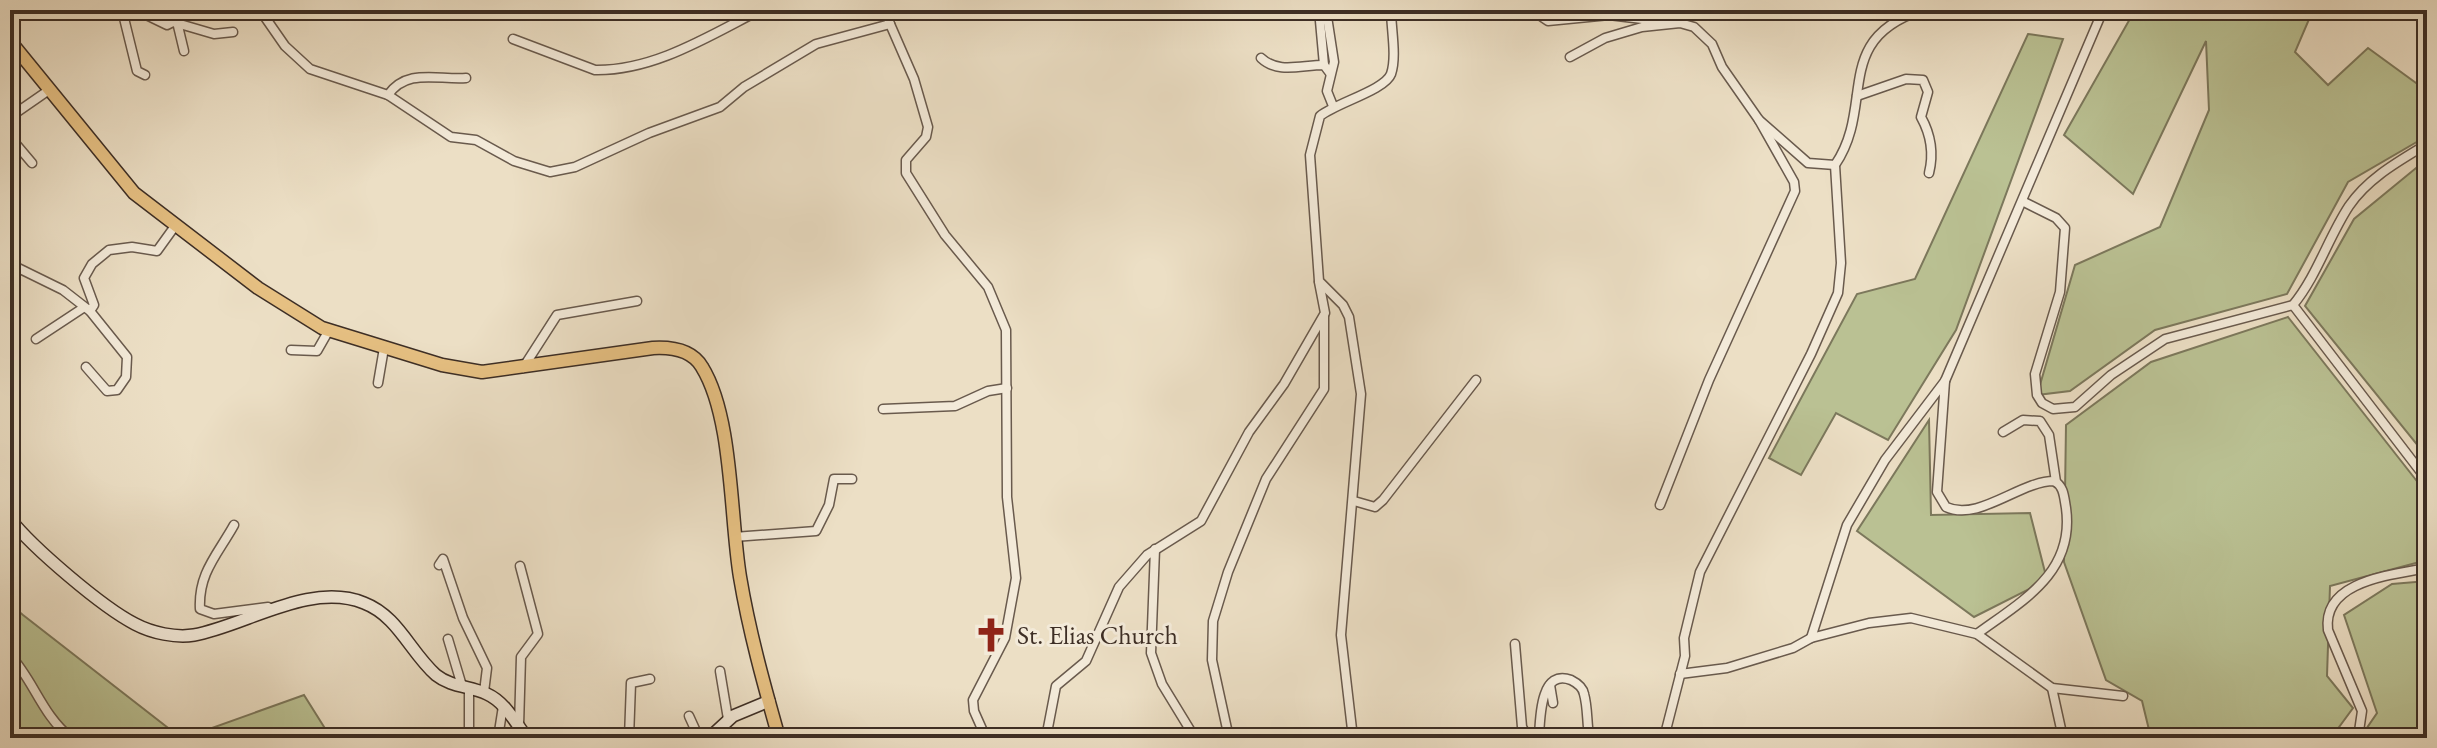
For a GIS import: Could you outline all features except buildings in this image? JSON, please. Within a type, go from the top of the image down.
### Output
[{"type":"main road","points":[[10,41],[126,186],[294,313],[329,330],[459,370],[490,372],[522,369],[653,348],[670,348],[691,355],[701,365],[720,414],[734,537],[779,738]]},
{"type":"street","points":[[122,10],[137,71],[145,75]]},
{"type":"street","points":[[136,10],[161,24],[175,24],[224,35],[233,32]]},
{"type":"street","points":[[177,10],[175,24],[184,51]]},
{"type":"street","points":[[260,10],[285,46],[310,69],[388,95],[451,137],[476,140],[514,161],[550,172],[562,172],[720,107],[744,87],[816,44],[890,24]]},
{"type":"street","points":[[513,39],[595,70],[607,70],[646,65],[760,10]]},
{"type":"street","points":[[885,10],[914,79],[928,127],[926,137],[906,160],[906,173],[932,216],[988,287],[1000,309],[1008,342],[1007,490],[1016,578],[1005,638],[973,700],[974,711],[986,738]]},
{"type":"street","points":[[1319,10],[1324,65],[1330,74]]},
{"type":"street","points":[[1326,10],[1334,62],[1327,91],[1333,106]]},
{"type":"street","points":[[1229,738],[1212,660],[1213,621],[1228,572],[1266,479],[1324,389],[1325,313],[1319,281],[1310,155],[1316,123],[1333,106],[1383,84],[1390,75],[1391,10]]},
{"type":"street","points":[[1540,10],[1542,17],[1548,21],[1609,15],[1680,23],[1704,33],[1794,182],[1795,191],[1709,380],[1660,505]]},
{"type":"street","points":[[1664,738],[1700,572],[1811,354],[1838,293],[1841,263],[1835,165],[1844,153],[1869,47],[1885,27],[1900,16],[1922,10]]},
{"type":"street","points":[[1811,638],[1827,580],[1854,512],[1885,460],[1945,381],[2024,202],[2103,10]]},
{"type":"street","points":[[1570,57],[1623,32],[1680,23]]},
{"type":"street","points":[[1261,58],[1270,67],[1279,68],[1324,65]]},
{"type":"street","points":[[388,95],[406,79],[418,76],[466,78]]},
{"type":"street","points":[[1857,96],[1906,79],[1923,80],[1928,92],[1921,117],[1928,129],[1932,154],[1929,173]]},
{"type":"street","points":[[10,117],[49,90]]},
{"type":"street","points":[[1759,120],[1808,163],[1835,165]]},
{"type":"street","points":[[10,137],[32,163]]},
{"type":"street","points":[[2024,202],[2056,218],[2065,228],[2060,292],[2034,385],[2042,403],[2053,409],[2075,407],[2111,375],[2165,339],[2293,305],[2304,292],[2349,206],[2366,186],[2427,144]]},
{"type":"street","points":[[36,339],[94,305],[84,278],[92,264],[117,248],[157,251],[175,226]]},
{"type":"street","points":[[10,264],[63,290],[86,310],[127,357],[129,366],[117,390],[107,391],[86,367]]},
{"type":"street","points":[[1319,281],[1343,305],[1356,350],[1361,394],[1341,635],[1353,738]]},
{"type":"street","points":[[522,369],[557,315],[637,301]]},
{"type":"street","points":[[2293,305],[2427,480]]},
{"type":"street","points":[[1046,738],[1056,686],[1086,661],[1119,587],[1155,549],[1201,521],[1249,432],[1284,384],[1325,313]]},
{"type":"street","points":[[291,350],[317,351],[329,330]]},
{"type":"street","points":[[378,383],[384,348]]},
{"type":"street","points":[[1354,501],[1375,507],[1383,500],[1476,380]]},
{"type":"street","points":[[1945,381],[1937,492],[1946,507],[1963,511],[2039,483],[2056,482]]},
{"type":"street","points":[[883,409],[955,406],[988,391],[1007,388]]},
{"type":"street","points":[[1977,634],[2037,591],[2062,556],[2066,542],[2066,511],[2062,489],[2056,482],[2049,435],[2040,421],[2023,420],[2003,432]]},
{"type":"street","points":[[734,537],[816,531],[829,505],[834,479],[852,479]]},
{"type":"street","points":[[10,519],[102,601],[146,628],[190,635],[273,606]]},
{"type":"street","points":[[234,525],[208,563],[199,596],[200,609],[214,614],[335,598],[362,602],[395,624],[434,673],[466,688],[484,692],[503,706],[527,738]]},
{"type":"street","points":[[1155,549],[1151,653],[1162,684],[1195,738]]},
{"type":"street","points":[[439,565],[443,559],[463,618],[487,668],[484,692]]},
{"type":"street","points":[[519,727],[521,657],[538,634],[520,566]]},
{"type":"street","points":[[2358,738],[2362,711],[2328,630],[2326,616],[2331,603],[2343,593],[2368,582],[2427,568]]},
{"type":"street","points":[[1680,674],[1727,668],[1793,648],[1811,638],[1896,618],[1923,620],[1977,634],[2052,688],[2123,696]]},
{"type":"street","points":[[448,639],[466,688],[469,738]]},
{"type":"street","points":[[1515,644],[1522,727],[1528,738]]},
{"type":"street","points":[[10,655],[29,679],[53,722],[71,738]]},
{"type":"street","points":[[720,671],[728,719]]},
{"type":"street","points":[[629,738],[631,683],[650,679]]},
{"type":"street","points":[[1539,738],[1544,695],[1550,684],[1565,679],[1579,686],[1584,693],[1588,727]]},
{"type":"street","points":[[1550,684],[1553,703]]},
{"type":"street","points":[[2052,688],[2063,738]]},
{"type":"street","points":[[709,738],[728,719],[769,701]]},
{"type":"street","points":[[498,738],[503,706]]},
{"type":"street","points":[[689,716],[699,738]]},
{"type":"street","points":[[1838,738],[1929,738]]},
{"type":"green space","points":[[2135,10],[2313,10],[2295,52],[2328,85],[2368,48],[2427,91],[2427,136],[2348,182],[2287,294],[2155,330],[2070,391],[2037,395],[2075,265],[2160,227],[2209,110],[2206,41],[2133,194],[2064,135]]},
{"type":"green space","points":[[2028,34],[2063,39],[1956,330],[1888,440],[1836,413],[1801,475],[1769,458],[1857,294],[1915,279]]},
{"type":"green space","points":[[2427,159],[2427,457],[2305,306],[2354,219]]},
{"type":"green space","points":[[2288,317],[2427,494],[2427,560],[2330,586],[2327,676],[2353,708],[2331,738],[2151,738],[2142,701],[2106,680],[2064,562],[2066,425],[2151,362]]},
{"type":"green space","points":[[1929,420],[1931,515],[2030,513],[2047,580],[1974,617],[1857,531]]},
{"type":"green space","points":[[2427,581],[2427,738],[2360,738],[2377,713],[2344,615],[2392,584]]},
{"type":"green space","points":[[10,604],[23,615],[181,738],[10,738]]},
{"type":"green space","points":[[304,695],[331,738],[184,738]]},
{"type":"place","name":"St. Elias Church","points":[[991,635]]}]
